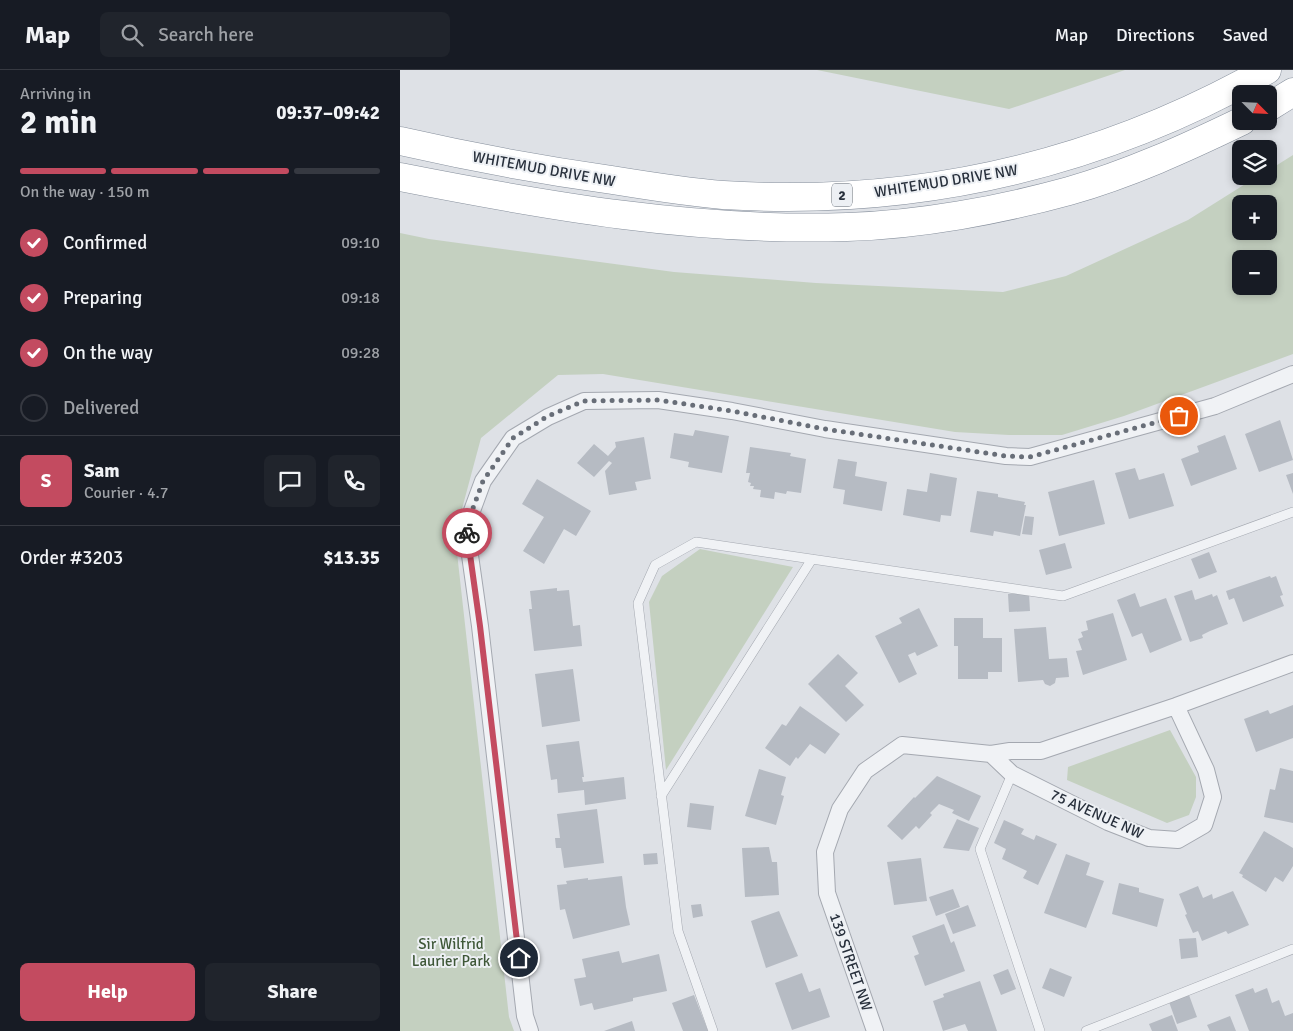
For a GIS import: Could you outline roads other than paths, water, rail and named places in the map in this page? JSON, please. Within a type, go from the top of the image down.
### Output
[{"type":"highway","name":"WHITEMUD DRIVE NW","points":[[400,141],[543,170],[676,190],[723,195],[775,196],[832,196],[880,193],[990,176],[1044,164],[1099,147],[1187,111],[1230,91],[1267,70]]},
{"type":"highway","points":[[1278,101],[1293,92]]},
{"type":"highway","name":"2","points":[[400,177],[538,202],[683,223],[748,227],[849,227],[904,223],[1002,207],[1070,190],[1118,175],[1171,154],[1232,126]]},
{"type":"street","points":[[530,1031],[525,1016],[480,626],[466,527],[483,481],[513,438],[548,416],[584,401],[658,400],[732,411],[834,430],[1006,456],[1030,457],[1215,406],[1293,374]]},
{"type":"street","points":[[991,754],[1010,750],[1041,751],[1176,706],[1293,663]]},
{"type":"street","name":"75 AVENUE NW","points":[[991,754],[1012,774],[1108,822],[1149,838],[1178,840],[1204,825],[1213,797],[1206,770],[1176,706]]},
{"type":"street","name":"139 STREET NW","points":[[875,1031],[827,893],[825,852],[840,809],[865,771],[902,745],[991,754]]},
{"type":"lane","points":[[713,1031],[678,931],[661,796],[638,602],[655,565],[696,542],[1063,596],[1293,512]]},
{"type":"lane","points":[[661,796],[812,559]]},
{"type":"lane","points":[[1012,774],[980,849],[1040,1031]]},
{"type":"lane","points":[[1086,1031],[1293,949]]},
{"type":"park label","name":"Sir Wilfrid Laurier Park","points":[[451,952]]}]
